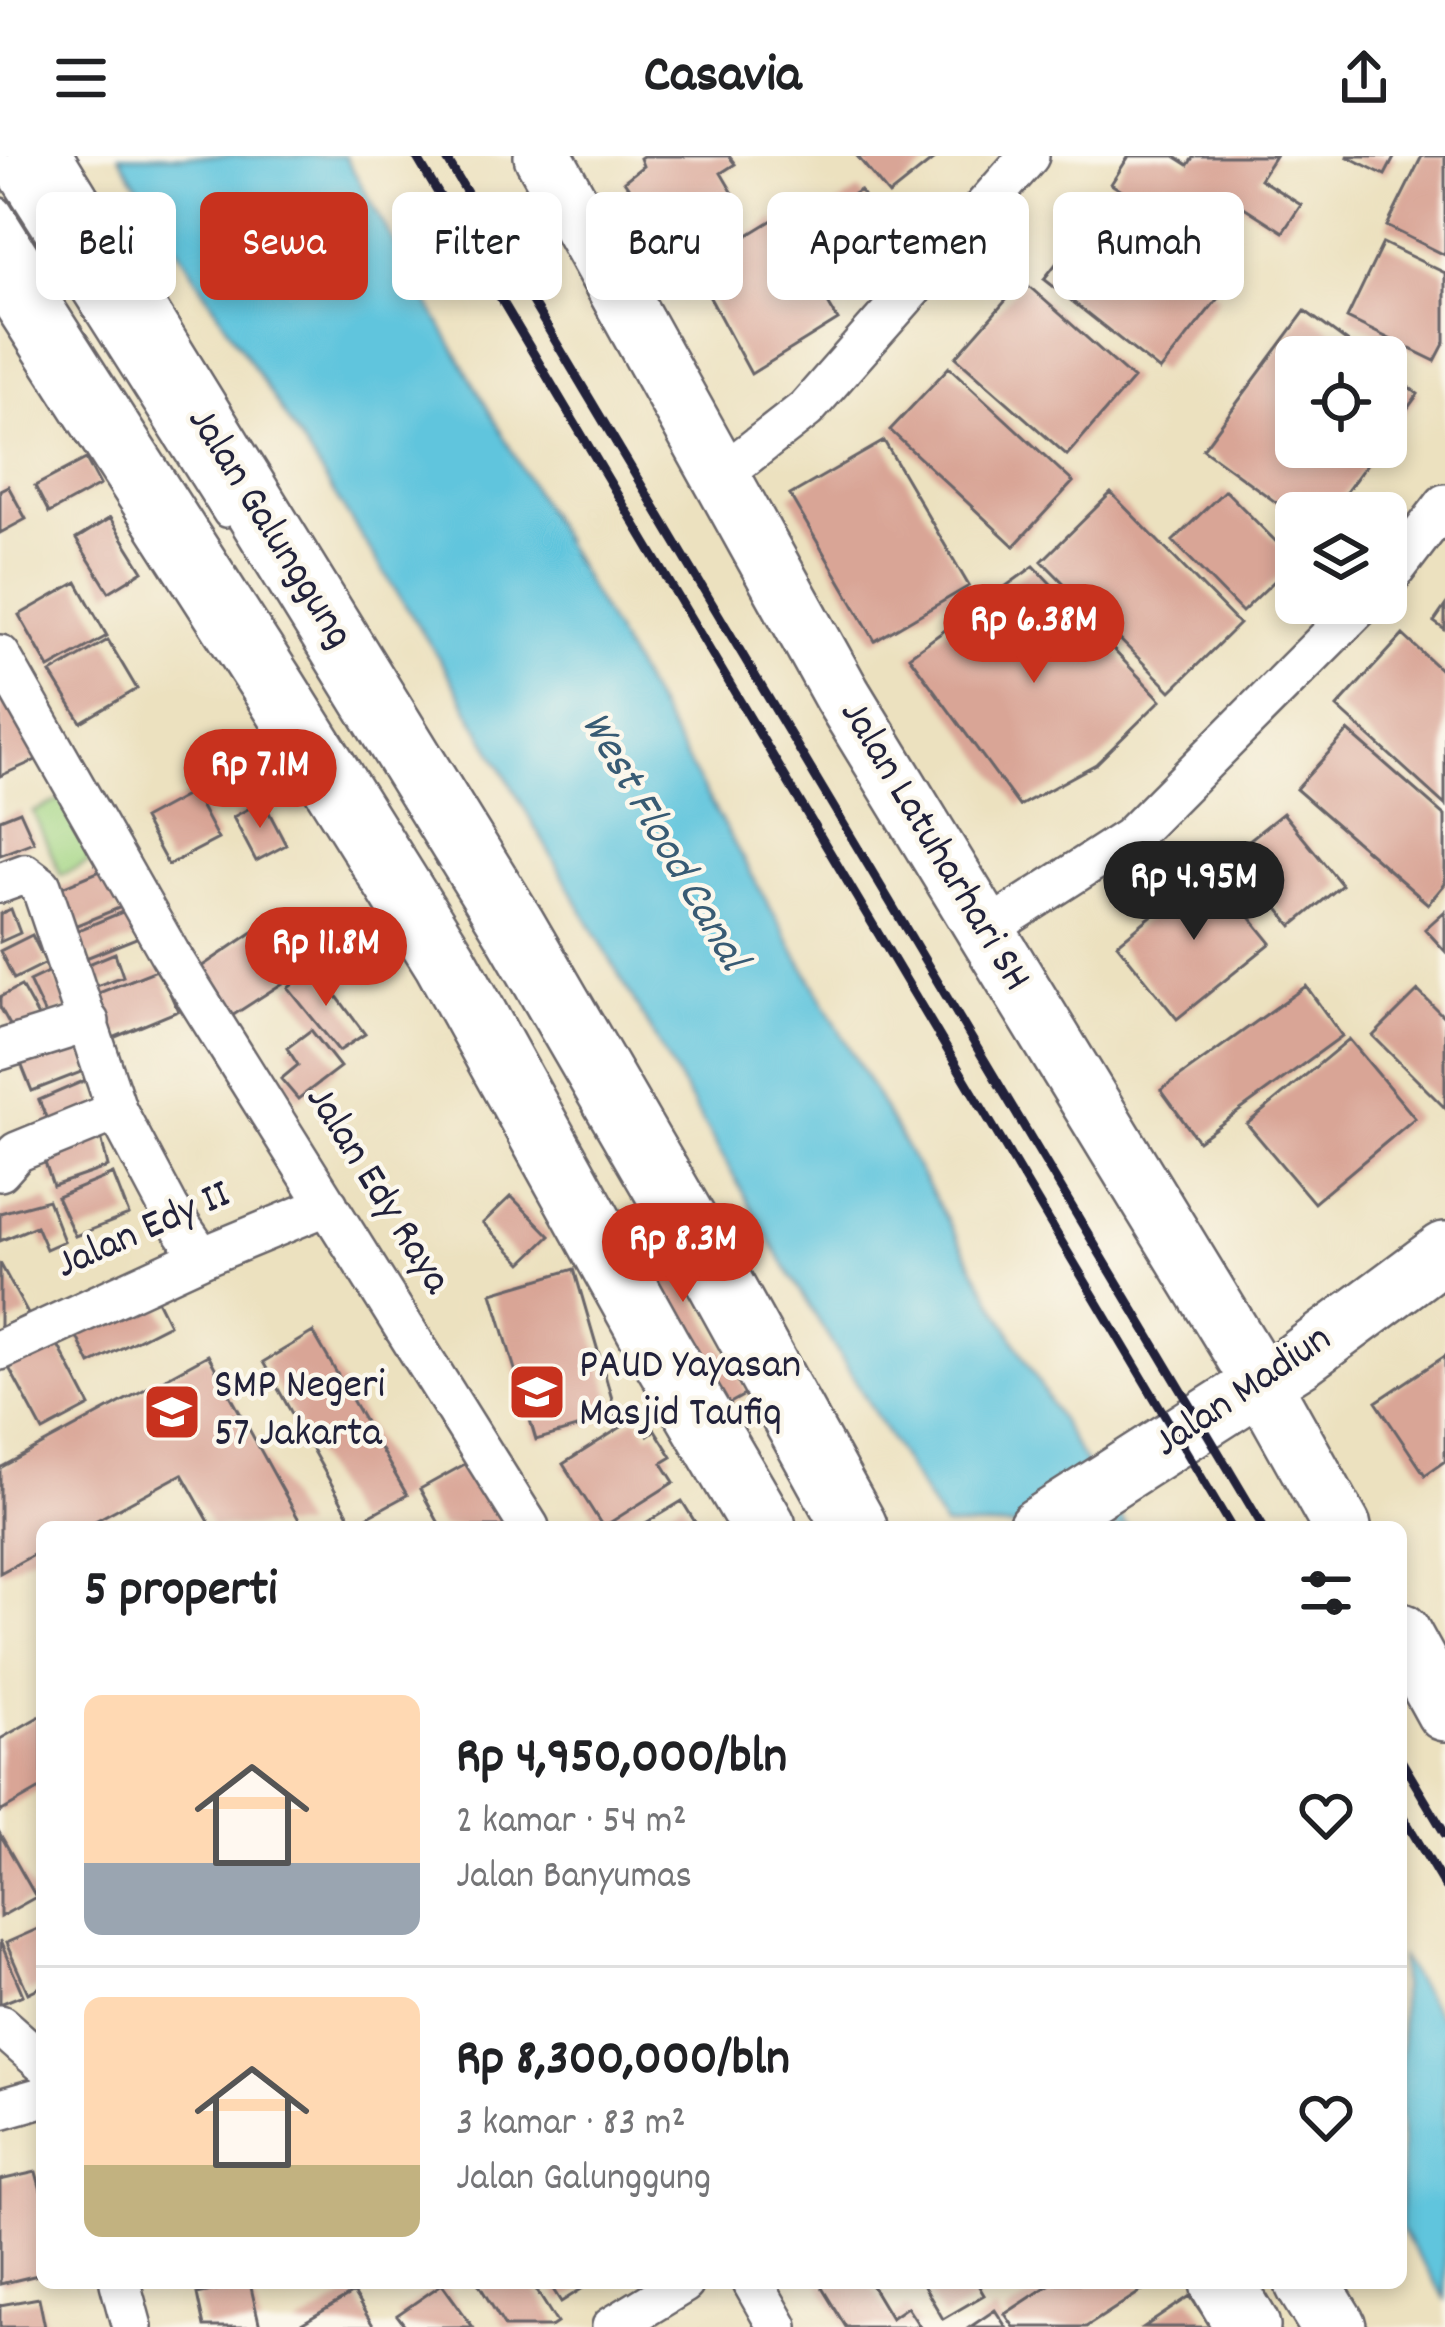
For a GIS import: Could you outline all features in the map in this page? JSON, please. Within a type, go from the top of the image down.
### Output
[{"type":"main road","name":"Jalan Galunggung","points":[[39,156],[514,927],[710,1265],[812,1521]]},
{"type":"main road","name":"Jalan Galunggung","points":[[18,263],[445,961],[659,1348],[812,1521]]},
{"type":"main road","points":[[275,689],[340,646]]},
{"type":"main road","points":[[1226,2289],[1248,2327]]},
{"type":"main road","points":[[1311,2289],[1334,2327]]},
{"type":"street","name":"Jalan Latuharhari SH","points":[[542,156],[842,695],[1262,1384],[1339,1521]]},
{"type":"street","points":[[720,476],[806,409],[1029,156]]},
{"type":"street","points":[[1407,554],[1445,504]]},
{"type":"street","points":[[983,932],[1129,838],[1342,624]]},
{"type":"street","name":"Jalan Edy Raya","points":[[0,656],[170,954],[525,1521]]},
{"type":"street","points":[[0,883],[25,874],[41,886],[117,1112],[169,1209],[202,1257]]},
{"type":"street","points":[[0,1050],[89,1022]]},
{"type":"street","points":[[0,1171],[16,1152],[117,1112]]},
{"type":"street","name":"Jalan Edy II","points":[[0,1350],[328,1205]]},
{"type":"street","name":"Jalan Madiun","points":[[1047,1521],[1262,1384],[1445,1251]]},
{"type":"street","points":[[1407,1644],[1445,1712]]},
{"type":"street","points":[[0,2025],[36,2057]]},
{"type":"street","points":[[0,2109],[36,2099]]},
{"type":"street","points":[[122,2289],[132,2327]]},
{"type":"street","points":[[612,2327],[674,2289]]},
{"type":"street","points":[[756,2289],[778,2327]]},
{"type":"lane","points":[[0,162],[242,543]]},
{"type":"lane","points":[[0,209],[18,263]]},
{"type":"lane","points":[[406,795],[482,910],[634,1170],[812,1521]]},
{"type":"lane","points":[[563,1127],[671,1331],[784,1521]]},
{"type":"green space","points":[[71,795],[100,857],[61,875],[33,812]]},
{"type":"water","points":[[119,156],[345,156],[365,192],[200,192],[200,283],[176,245],[176,192],[142,192]]},
{"type":"water","name":"West Flood Canal","points":[[368,197],[392,239],[392,300],[426,300],[1073,1443],[1123,1521],[940,1521],[775,1249],[440,660],[211,300],[368,300]]},
{"type":"water","points":[[1407,1966],[1445,2026],[1445,2298],[1407,2239]]},
{"type":"building","points":[[729,156],[735,164],[721,173],[732,192],[631,192],[624,181],[643,166],[640,158]]},
{"type":"building","points":[[857,156],[938,156],[893,192],[887,192]]},
{"type":"building","points":[[1129,156],[1174,156],[1188,165],[1194,156],[1275,156],[1260,179],[1301,205],[1283,232],[1244,207],[1244,192],[1124,192],[1111,184]]},
{"type":"building","points":[[1346,156],[1395,156],[1385,175]]},
{"type":"building","points":[[1422,156],[1445,156],[1445,255],[1387,226]]},
{"type":"building","points":[[767,223],[767,300],[833,300],[828,303],[838,320],[751,374],[711,300],[743,300],[743,238]]},
{"type":"building","points":[[1383,243],[1445,273],[1445,342],[1435,361],[1407,347],[1407,336],[1384,336],[1347,318]]},
{"type":"building","points":[[1029,286],[1133,379],[1067,455],[956,357],[1006,300],[1029,300]]},
{"type":"building","points":[[1070,300],[1217,300],[1160,371]]},
{"type":"building","points":[[1305,311],[1339,336],[1287,336]]},
{"type":"building","points":[[1275,352],[1275,468],[1364,468],[1346,492],[1275,492],[1275,502],[1203,449]]},
{"type":"building","points":[[949,367],[1073,482],[1014,546],[890,430]]},
{"type":"building","points":[[1407,386],[1418,394],[1407,409]]},
{"type":"building","points":[[884,441],[969,586],[875,641],[790,495]]},
{"type":"building","points":[[86,459],[100,485],[49,513],[35,486]]},
{"type":"building","points":[[8,486],[26,519],[0,533],[0,490]]},
{"type":"building","points":[[1225,490],[1275,541],[1275,580],[1242,612],[1173,541]]},
{"type":"building","points":[[1111,493],[1239,624],[1171,691],[1042,561]]},
{"type":"building","points":[[110,518],[143,571],[109,592],[76,539]]},
{"type":"building","points":[[1034,566],[1161,700],[1096,764],[1019,806],[909,656]]},
{"type":"building","points":[[77,582],[107,636],[49,668],[19,615]]},
{"type":"building","points":[[1445,606],[1445,630],[1434,622]]},
{"type":"building","points":[[1403,635],[1445,674],[1445,805],[1337,707]]},
{"type":"building","points":[[108,640],[137,689],[81,722],[51,673]]},
{"type":"building","points":[[0,681],[38,759],[0,776]]},
{"type":"building","points":[[1348,731],[1445,816],[1445,884],[1428,904],[1296,789]]},
{"type":"building","points":[[193,792],[218,839],[168,865],[143,819]]},
{"type":"building","points":[[263,801],[286,845],[256,861],[233,817]]},
{"type":"building","points":[[20,811],[34,842],[0,855],[0,819]]},
{"type":"building","points":[[1283,813],[1342,885],[1292,926],[1233,853]]},
{"type":"building","points":[[1210,868],[1271,943],[1177,1019],[1117,944]]},
{"type":"building","points":[[105,869],[124,906],[72,927],[57,889]]},
{"type":"building","points":[[11,909],[20,933],[0,942],[0,914]]},
{"type":"building","points":[[127,910],[139,937],[86,958],[76,931]]},
{"type":"building","points":[[1445,911],[1445,951],[1425,929]]},
{"type":"building","points":[[256,930],[286,981],[221,1023],[189,975]]},
{"type":"building","points":[[32,935],[46,963],[14,979],[0,951]]},
{"type":"building","points":[[115,953],[123,976],[94,987],[86,965]]},
{"type":"building","points":[[315,967],[365,1034],[339,1051],[288,988]]},
{"type":"building","points":[[159,969],[178,1011],[113,1038],[96,994]]},
{"type":"building","points":[[52,970],[69,1007],[46,1017],[29,981]]},
{"type":"building","points":[[21,986],[40,1020],[15,1034],[0,1007],[0,997]]},
{"type":"building","points":[[1306,986],[1342,1036],[1198,1141],[1161,1090]]},
{"type":"building","points":[[1418,991],[1445,1018],[1445,1108],[1373,1036]]},
{"type":"building","points":[[311,1030],[340,1067],[298,1099],[281,1079],[298,1065],[287,1048]]},
{"type":"building","points":[[76,1035],[89,1069],[32,1091],[18,1056]]},
{"type":"building","points":[[1349,1039],[1415,1118],[1314,1203],[1247,1124]]},
{"type":"building","points":[[88,1079],[98,1113],[53,1134],[39,1100]]},
{"type":"building","points":[[100,1132],[108,1167],[53,1186],[41,1151]]},
{"type":"building","points":[[113,1174],[129,1215],[75,1236],[57,1197]]},
{"type":"building","points":[[511,1196],[550,1236],[522,1263],[483,1223]]},
{"type":"building","points":[[48,1200],[64,1241],[46,1249],[36,1226],[0,1241],[0,1213]]},
{"type":"building","points":[[643,1203],[748,1393],[723,1407],[618,1217]]},
{"type":"building","points":[[0,1263],[28,1314],[0,1328]]},
{"type":"building","points":[[574,1269],[617,1416],[536,1440],[492,1293]]},
{"type":"building","points":[[154,1294],[169,1324],[90,1364],[75,1333]]},
{"type":"building","points":[[313,1332],[407,1495],[352,1521],[263,1362]]},
{"type":"building","points":[[56,1341],[90,1406],[43,1431],[8,1366]]},
{"type":"building","name":"SMP Negeri 57 Jakarta","points":[[208,1355],[300,1521],[209,1521],[182,1474],[95,1521],[36,1521],[36,1553],[0,1573],[0,1468]]},
{"type":"building","points":[[1445,1356],[1445,1461],[1425,1475],[1376,1402]]},
{"type":"building","points":[[637,1417],[648,1435],[655,1430],[672,1457],[662,1463],[674,1482],[612,1521],[599,1521],[563,1464]]},
{"type":"building","points":[[483,1454],[520,1521],[438,1521],[420,1489]]},
{"type":"building","points":[[682,1501],[694,1521],[649,1521]]},
{"type":"building","points":[[36,1718],[36,1791],[0,1812],[0,1739]]},
{"type":"building","points":[[0,1834],[36,1897],[0,1917]]},
{"type":"building","points":[[36,1930],[36,1989],[28,1993],[6,1943]]},
{"type":"building","points":[[0,1941],[23,1995],[0,2004]]},
{"type":"building","points":[[36,2172],[36,2275],[0,2284],[0,2180]]},
{"type":"building","points":[[251,2289],[260,2327],[204,2327],[197,2294]]},
{"type":"building","points":[[435,2289],[446,2289],[473,2327],[406,2327],[397,2315]]},
{"type":"building","points":[[482,2289],[536,2289],[557,2323],[551,2327],[505,2327]]},
{"type":"building","points":[[553,2289],[582,2289],[561,2302]]},
{"type":"building","points":[[823,2289],[874,2289],[891,2318],[907,2307],[920,2327],[846,2327]]},
{"type":"building","points":[[926,2289],[980,2289],[984,2295],[943,2319]]},
{"type":"building","points":[[1043,2289],[1143,2290],[1086,2327],[1014,2327],[1005,2314]]},
{"type":"building","points":[[353,2293],[374,2327],[296,2327]]},
{"type":"building","points":[[1190,2296],[1211,2327],[1144,2327]]},
{"type":"building","points":[[39,2298],[45,2327],[0,2327],[0,2305]]},
{"type":"building","points":[[995,2310],[1006,2327],[970,2327]]},
{"type":"railway","points":[[416,156],[1227,1521]]},
{"type":"railway","points":[[445,156],[1259,1521]]},
{"type":"railway","points":[[1407,1770],[1445,1834]]},
{"type":"railway","points":[[1407,1823],[1445,1887]]},
{"type":"place","name":"PAUD Yayasan Masjid Taufiq","points":[[537,1392]]},
{"type":"place","name":"SMP Negeri 57 Jakarta","points":[[172,1412]]}]
